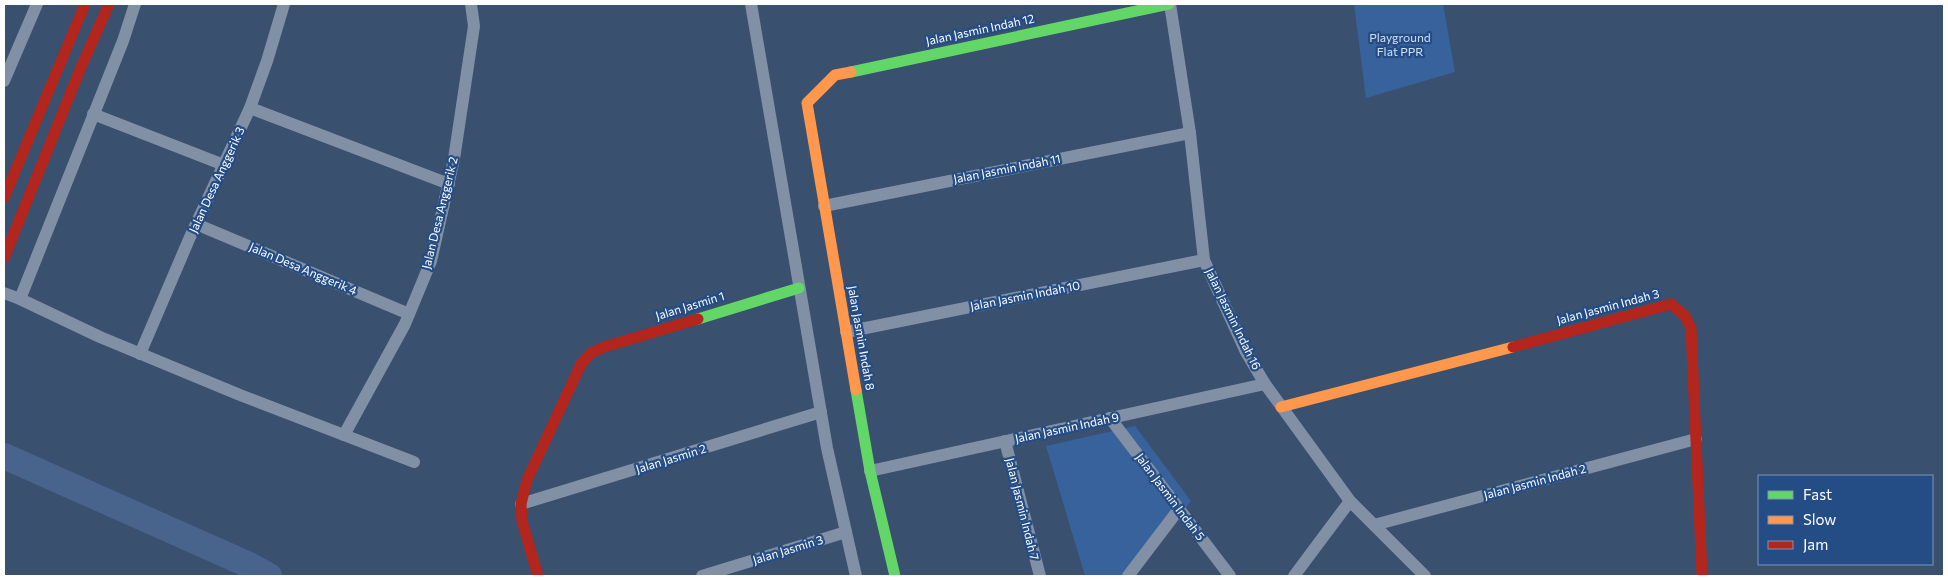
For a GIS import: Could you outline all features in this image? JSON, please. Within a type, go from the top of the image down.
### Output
[{"type":"street","points":[[4,81],[10,52],[37,4]]},
{"type":"street","points":[[4,198],[7,183],[85,4]]},
{"type":"street","points":[[4,258],[108,4]]},
{"type":"street","points":[[20,299],[123,41],[135,4]]},
{"type":"street","name":"Jalan Desa Anggerik 3","points":[[140,354],[196,224],[250,108],[284,4]]},
{"type":"street","name":"Jalan Desa Anggerik 2","points":[[344,434],[409,314],[431,261],[454,159],[474,26],[471,4]]},
{"type":"street","points":[[751,4],[798,288],[821,412],[856,576]]},
{"type":"street","name":"Jalan Jasmin Indah 12","points":[[807,103],[835,75],[1170,4]]},
{"type":"street","name":"Jalan Jasmin Indah 16","points":[[1170,4],[1190,133],[1204,260],[1246,352],[1265,384],[1350,501],[1420,575]]},
{"type":"street","name":"Jalan Jasmin Indah 8","points":[[807,103],[870,471],[895,576]]},
{"type":"street","points":[[250,108],[449,184]]},
{"type":"street","points":[[93,114],[224,165]]},
{"type":"street","name":"Jalan Jasmin Indah 11","points":[[824,206],[1190,133]]},
{"type":"street","points":[[7,183],[29,195]]},
{"type":"street","name":"Jalan Desa Anggerik 4","points":[[196,224],[409,314]]},
{"type":"street","name":"Jalan Jasmin Indah 10","points":[[846,332],[1204,260]]},
{"type":"street","name":"Jalan Jasmin 1","points":[[521,504],[527,480],[582,364],[591,353],[604,346],[798,288]]},
{"type":"street","points":[[4,293],[140,354],[414,462]]},
{"type":"street","name":"Jalan Jasmin Indah 3","points":[[1281,407],[1485,355],[1671,304],[1685,316],[1691,328],[1702,576]]},
{"type":"street","name":"Jalan Jasmin Indah 9","points":[[870,471],[1265,384]]},
{"type":"street","name":"Jalan Jasmin 2","points":[[521,504],[821,412]]},
{"type":"street","name":"Jalan Jasmin Indah 5","points":[[1110,418],[1230,576]]},
{"type":"street","name":"Jalan Jasmin Indah 2","points":[[1374,525],[1696,439]]},
{"type":"street","name":"Jalan Jasmin Indah 7","points":[[1005,442],[1040,576]]},
{"type":"street","points":[[1294,576],[1350,501]]},
{"type":"street","points":[[521,504],[522,521],[538,576]]},
{"type":"street","points":[[1128,576],[1179,509]]},
{"type":"street","name":"Jalan Jasmin 3","points":[[702,576],[846,532]]},
{"type":"green space","name":"Playground Flat PPR","points":[[1354,4],[1443,4],[1455,72],[1366,98]]},
{"type":"green space","points":[[1135,426],[1191,501],[1135,576],[1085,576],[1046,446]]},
{"type":"waterway","points":[[4,456],[249,565],[269,576]]},
{"type":"traffic: fast","points":[[851,72],[1169,4]]},
{"type":"traffic: fast","points":[[698,319],[799,288]]},
{"type":"traffic: fast","points":[[856,390],[870,471],[895,576]]},
{"type":"traffic: slow","points":[[851,72],[835,75],[807,103],[856,390]]},
{"type":"traffic: slow","points":[[1281,407],[1513,347]]},
{"type":"traffic: jam","points":[[4,198],[85,4]]},
{"type":"traffic: jam","points":[[4,258],[81,67],[109,4]]},
{"type":"traffic: jam","points":[[1513,347],[1671,304],[1685,316],[1691,328],[1702,576]]},
{"type":"traffic: jam","points":[[538,576],[522,521],[521,504],[527,480],[581,364],[591,353],[604,347],[698,319]]}]
